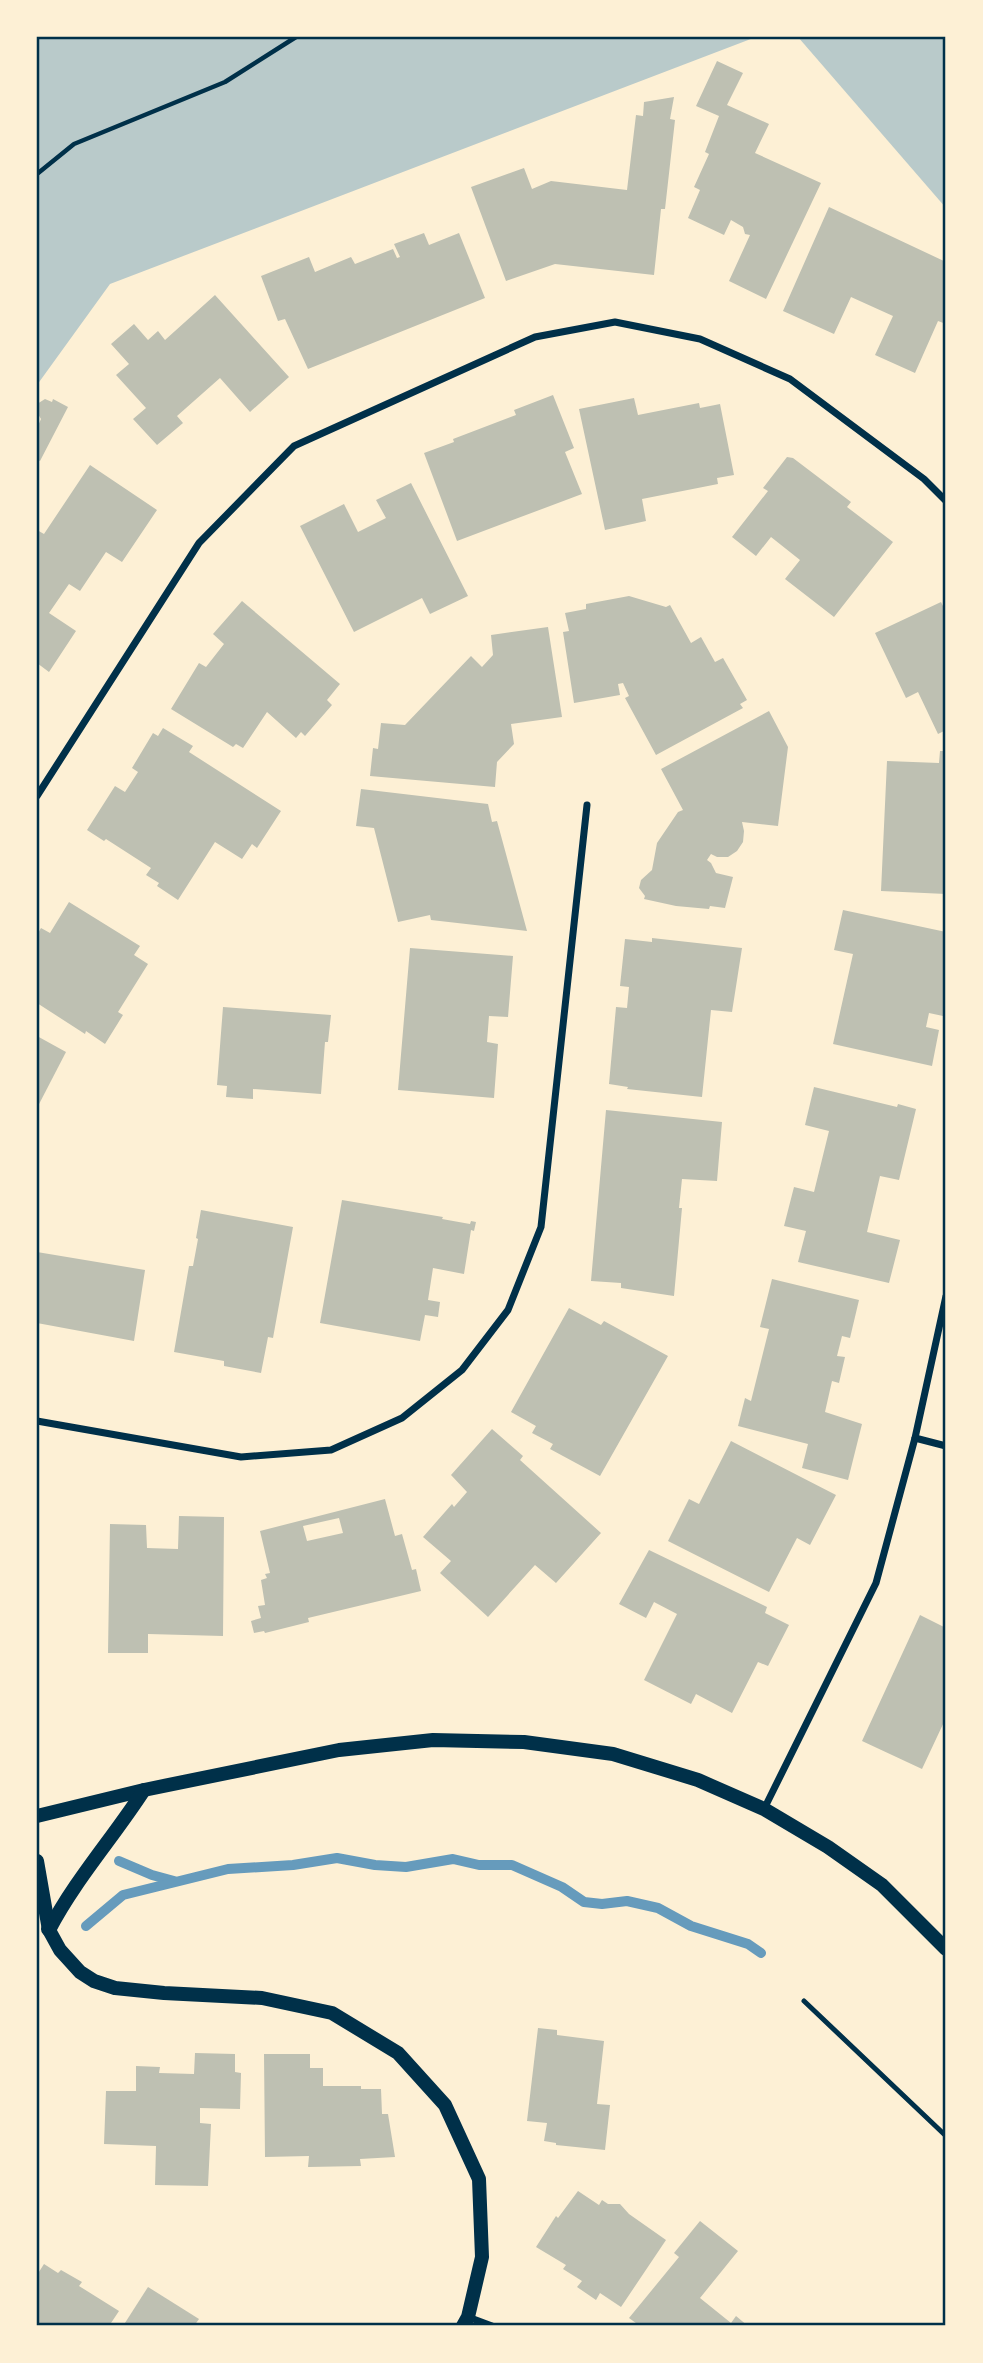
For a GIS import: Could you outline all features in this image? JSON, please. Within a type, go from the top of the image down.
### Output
[{"type":"main road","points":[[37,1816],[144,1790],[339,1750],[433,1740],[524,1742],[613,1754],[698,1780],[764,1809],[828,1847],[882,1885],[946,1949]]},
{"type":"main road","points":[[49,1930],[65,1900],[144,1790]]},
{"type":"main road","points":[[37,1861],[49,1930]]},
{"type":"main road","points":[[37,1914],[60,1950],[80,1972],[94,1981],[116,1988],[164,1993],[262,1998],[332,2013],[398,2053],[445,2105],[479,2179],[482,2257],[466,2322]]},
{"type":"street","points":[[37,796],[199,543],[294,446],[535,337],[615,322],[700,339],[790,380],[924,480],[946,501]]},
{"type":"street","points":[[37,1421],[241,1457],[331,1450],[402,1419],[463,1370],[508,1310],[541,1227],[587,804]]},
{"type":"street","points":[[764,1809],[876,1583],[915,1438],[946,1296]]},
{"type":"street","points":[[915,1438],[946,1446]]},
{"type":"street","points":[[466,2322],[492,2326]]},
{"type":"lane","points":[[804,2001],[946,2136]]},
{"type":"path","points":[[37,174],[74,144],[225,82],[296,37]]},
{"type":"shaded area","points":[[37,37],[756,37],[110,284],[37,385]]},
{"type":"shaded area","points":[[798,37],[946,37],[946,208]]},
{"type":"building","points":[[717,61],[743,73],[727,105],[769,124],[755,153],[821,183],[766,299],[729,281],[750,235],[745,234],[743,227],[731,220],[724,235],[688,218],[700,190],[694,187],[709,154],[705,152],[719,116],[696,106]]},
{"type":"building","points":[[674,97],[670,119],[675,120],[665,209],[661,209],[654,275],[555,264],[506,281],[471,187],[524,168],[532,189],[551,181],[627,190],[636,115],[643,116],[644,102]]},
{"type":"building","points":[[829,207],[946,262],[946,324],[938,321],[915,373],[875,355],[893,316],[851,297],[834,334],[783,311]]},
{"type":"building","points":[[424,233],[429,245],[459,233],[485,298],[308,369],[285,319],[278,321],[261,276],[309,257],[315,272],[351,257],[355,264],[393,249],[397,258],[400,257],[394,244]]},
{"type":"building","points":[[215,295],[289,377],[250,412],[220,378],[177,416],[183,423],[157,445],[133,419],[146,408],[116,375],[129,364],[111,344],[134,324],[148,340],[158,331],[165,340]]},
{"type":"building","points":[[553,395],[574,448],[565,452],[582,494],[457,541],[424,453],[516,415],[514,410]]},
{"type":"building","points":[[634,398],[638,415],[699,403],[700,408],[720,404],[734,475],[717,478],[718,484],[642,499],[646,521],[605,530],[579,409]]},
{"type":"building","points":[[45,399],[52,402],[53,399],[68,407],[40,461],[37,460],[37,428],[41,419],[37,404]]},
{"type":"building","points":[[787,457],[793,458],[851,502],[847,507],[893,542],[834,617],[785,579],[800,560],[771,537],[756,556],[732,537],[768,491],[763,488]]},
{"type":"building","points":[[90,465],[157,510],[122,562],[106,552],[80,591],[69,584],[49,613],[76,631],[49,672],[37,663],[37,530],[44,534]]},
{"type":"building","points":[[411,483],[468,596],[430,614],[422,598],[354,632],[300,526],[344,504],[358,532],[386,518],[376,500]]},
{"type":"building","points":[[629,596],[666,607],[670,605],[691,643],[701,637],[715,662],[723,658],[747,700],[740,704],[743,708],[656,755],[625,698],[629,696],[623,683],[618,684],[620,695],[574,703],[563,632],[569,631],[565,613],[586,609],[586,604]]},
{"type":"building","points":[[242,601],[340,684],[327,700],[332,705],[305,736],[301,732],[296,738],[267,712],[243,748],[236,744],[233,747],[171,709],[199,663],[206,667],[224,644],[213,634]]},
{"type":"building","points":[[941,602],[946,612],[946,730],[938,734],[918,692],[906,698],[875,633]]},
{"type":"building","points":[[548,627],[562,717],[511,724],[514,744],[497,762],[495,787],[370,776],[373,748],[378,749],[381,723],[405,725],[471,656],[482,667],[493,655],[491,635]]},
{"type":"building","points":[[769,711],[788,747],[778,826],[742,822],[743,842],[737,851],[728,857],[711,854],[707,860],[716,873],[733,877],[725,908],[676,906],[644,899],[645,896],[639,888],[641,880],[652,870],[657,843],[678,812],[683,810],[661,769]]},
{"type":"building","points":[[163,728],[193,746],[189,752],[281,811],[257,848],[252,844],[242,859],[215,842],[178,900],[146,875],[151,868],[87,830],[115,786],[125,792],[138,772],[132,768],[153,733],[158,736]]},
{"type":"building","points":[[940,751],[946,751],[946,894],[881,891],[887,761],[939,763]]},
{"type":"building","points":[[361,789],[488,804],[492,822],[497,821],[527,931],[431,920],[430,915],[398,922],[374,828],[356,826]]},
{"type":"building","points":[[69,902],[140,946],[134,955],[148,964],[118,1012],[123,1015],[105,1044],[37,1003],[37,935],[41,928],[50,933]]},
{"type":"building","points":[[843,910],[946,932],[946,999],[943,1016],[929,1013],[926,1027],[939,1030],[932,1066],[833,1044],[853,954],[834,950]]},
{"type":"building","points":[[652,938],[742,948],[732,1012],[711,1010],[702,1097],[627,1089],[628,1087],[609,1084],[616,1007],[627,1008],[629,987],[620,986],[625,939],[652,942]]},
{"type":"building","points":[[410,948],[513,956],[508,1017],[489,1016],[487,1042],[498,1044],[494,1098],[398,1090]]},
{"type":"building","points":[[223,1007],[331,1015],[328,1042],[325,1042],[321,1094],[253,1089],[253,1099],[226,1097],[227,1086],[217,1085]]},
{"type":"building","points":[[37,1036],[66,1052],[37,1108]]},
{"type":"building","points":[[814,1087],[916,1109],[899,1180],[880,1176],[867,1232],[900,1240],[889,1283],[798,1262],[806,1231],[784,1226],[794,1187],[814,1192],[829,1131],[805,1125]]},
{"type":"building","points":[[606,1110],[722,1122],[717,1181],[682,1179],[674,1296],[621,1288],[621,1283],[591,1281]]},
{"type":"building","points":[[342,1200],[470,1224],[471,1221],[476,1222],[474,1231],[471,1230],[464,1274],[433,1268],[428,1300],[440,1302],[438,1317],[425,1315],[420,1341],[320,1323]]},
{"type":"building","points":[[201,1210],[293,1227],[273,1338],[268,1337],[261,1373],[224,1366],[224,1361],[174,1352],[189,1266],[193,1266]]},
{"type":"building","points":[[37,1252],[145,1270],[134,1341],[37,1323]]},
{"type":"building","points":[[772,1279],[859,1300],[850,1338],[842,1336],[837,1356],[845,1357],[839,1383],[832,1381],[825,1412],[862,1424],[848,1480],[802,1468],[808,1444],[738,1426],[745,1398],[751,1401],[769,1329],[760,1327]]},
{"type":"building","points":[[569,1308],[601,1325],[604,1321],[668,1356],[600,1476],[550,1449],[553,1444],[532,1433],[536,1426],[511,1412]]},
{"type":"building","points":[[492,1429],[523,1456],[520,1460],[601,1533],[556,1583],[535,1565],[488,1617],[440,1573],[451,1561],[423,1537],[452,1504],[454,1507],[467,1492],[451,1475]]},
{"type":"building","points":[[731,1441],[836,1495],[810,1545],[797,1538],[769,1592],[668,1541],[689,1499],[699,1504]]},
{"type":"building","points":[[385,1499],[395,1536],[402,1534],[412,1570],[416,1569],[421,1591],[308,1618],[309,1622],[265,1633],[254,1633],[251,1621],[261,1618],[258,1606],[265,1605],[261,1580],[267,1578],[265,1574],[270,1573],[260,1531]],"holes":[[[339,1518],[343,1533],[307,1541],[303,1526]]]},
{"type":"building","points":[[179,1516],[224,1517],[223,1636],[148,1634],[148,1653],[108,1653],[110,1524],[146,1525],[147,1548],[178,1549]]},
{"type":"building","points":[[649,1550],[767,1607],[765,1613],[789,1625],[768,1666],[758,1662],[732,1713],[696,1694],[691,1704],[644,1680],[677,1614],[654,1602],[646,1618],[619,1604]]},
{"type":"building","points":[[920,1615],[946,1628],[946,1723],[944,1722],[922,1769],[862,1741]]},
{"type":"building","points":[[538,2028],[557,2030],[557,2035],[604,2041],[597,2104],[610,2105],[605,2150],[556,2145],[544,2141],[547,2123],[527,2121]]},
{"type":"building","points":[[195,2053],[235,2054],[235,2072],[241,2073],[240,2109],[200,2108],[200,2123],[211,2124],[208,2186],[155,2185],[156,2146],[104,2144],[106,2091],[136,2091],[136,2066],[160,2067],[159,2073],[194,2074]]},
{"type":"building","points":[[264,2054],[310,2054],[310,2068],[323,2068],[323,2086],[381,2089],[382,2114],[388,2114],[395,2157],[360,2159],[361,2166],[308,2167],[309,2156],[265,2157]]},
{"type":"building","points":[[578,2191],[599,2205],[602,2200],[608,2204],[620,2204],[629,2214],[666,2240],[621,2307],[600,2293],[596,2300],[577,2287],[582,2281],[563,2269],[566,2265],[536,2247],[556,2216],[558,2218]]},
{"type":"building","points":[[700,2221],[738,2251],[700,2298],[731,2323],[736,2316],[748,2326],[640,2326],[629,2318],[679,2257],[674,2253]]},
{"type":"building","points":[[44,2264],[58,2273],[61,2270],[82,2282],[79,2286],[119,2311],[109,2326],[37,2326],[37,2275]]},
{"type":"building","points":[[148,2287],[199,2319],[194,2326],[123,2326]]},
{"type":"waterway","points":[[86,1926],[123,1895],[228,1869],[293,1865],[337,1858],[406,1867],[453,1859],[479,1865],[512,1865],[562,1887],[584,1902],[602,1904],[627,1901],[658,1908],[691,1926],[748,1944],[761,1953]]},
{"type":"waterway","points":[[119,1861],[174,1881]]}]
